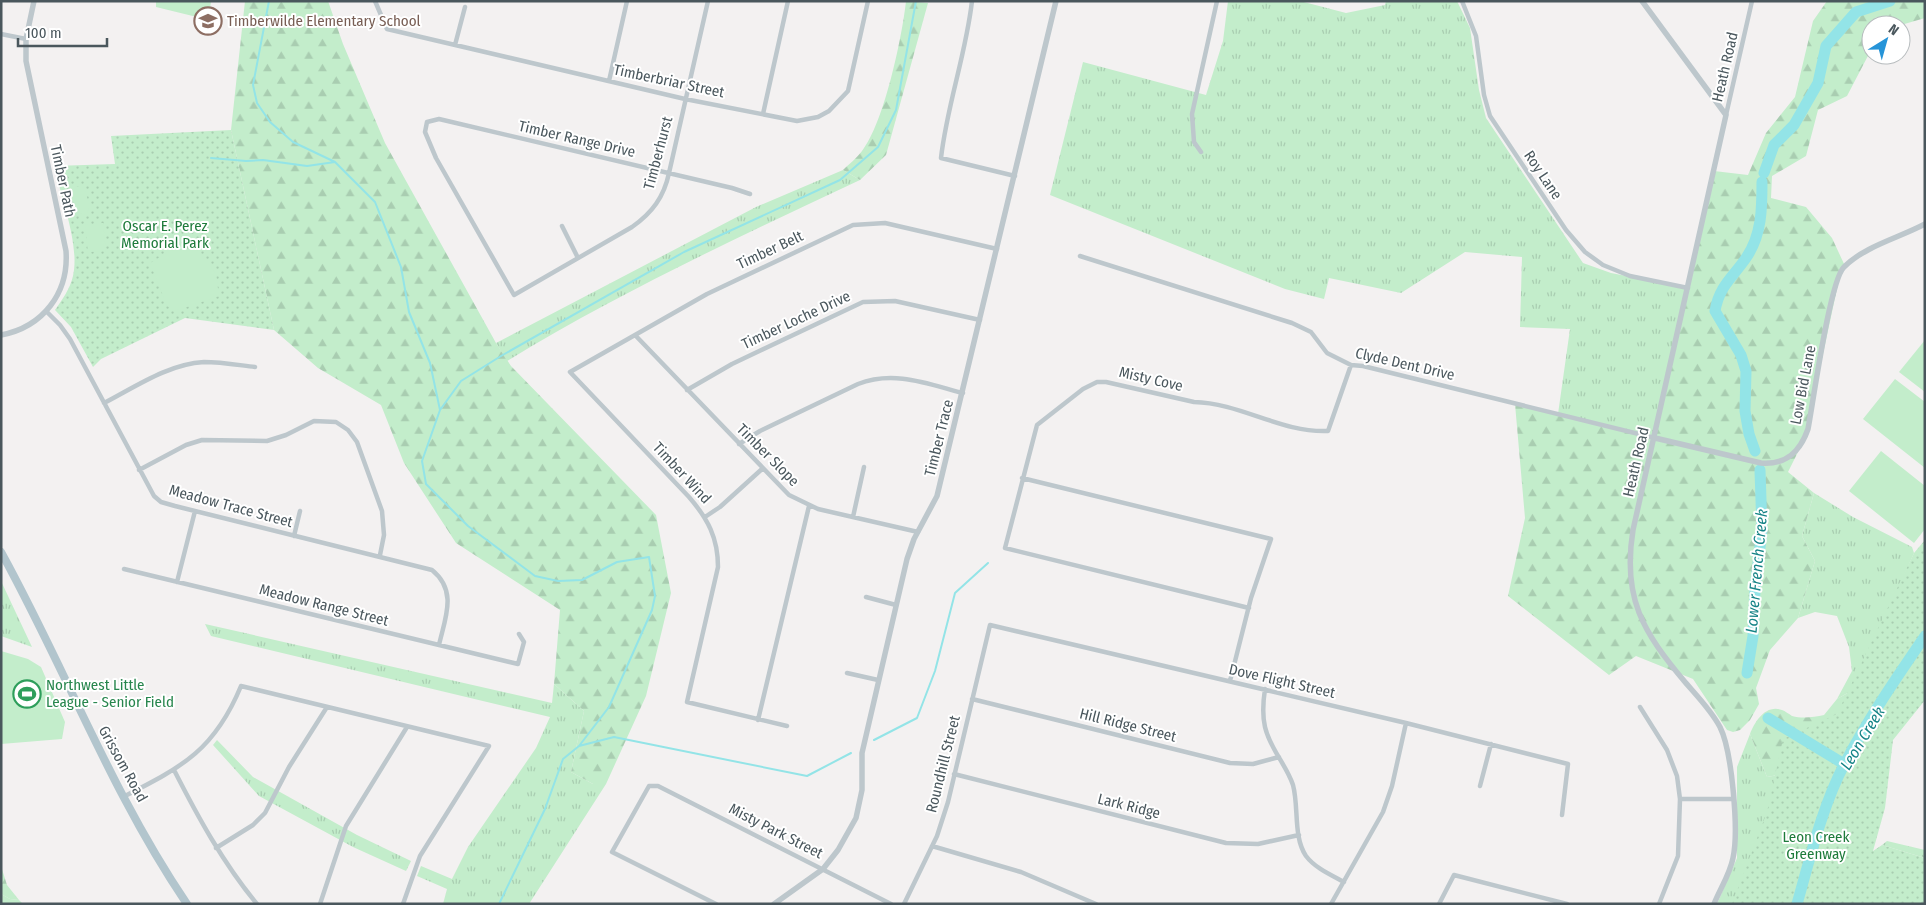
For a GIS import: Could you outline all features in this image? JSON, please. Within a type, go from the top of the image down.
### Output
[{"type":"main road","name":"Grissom Road","points":[[1,552],[82,718],[162,866],[187,904]]},
{"type":"street","name":"Timber Path","points":[[1,335],[26,326],[46,311],[60,290],[66,259],[27,72],[26,39],[34,1]]},
{"type":"street","name":"Timberbriar Street","points":[[375,1],[386,30],[685,99],[797,121],[809,120],[829,112],[842,99],[852,78],[868,1]]},
{"type":"street","points":[[609,81],[627,1]]},
{"type":"street","name":"Timberhurst","points":[[514,295],[632,227],[647,216],[661,196],[669,173],[708,1]]},
{"type":"street","points":[[762,114],[788,1]]},
{"type":"street","points":[[972,1],[968,30],[944,130],[941,158],[1015,176]]},
{"type":"street","points":[[1201,152],[1194,142],[1192,114],[1217,1]]},
{"type":"street","name":"Roy Lane","points":[[1462,1],[1476,36],[1484,95],[1490,116],[1566,230],[1585,252],[1613,270],[1636,278],[1688,288]]},
{"type":"street","points":[[1642,1],[1726,115]]},
{"type":"street","name":"Heath Road","points":[[1714,904],[1733,857],[1732,776],[1727,746],[1722,732],[1706,707],[1654,643],[1642,622],[1633,592],[1631,546],[1752,1]]},
{"type":"street","name":"Timber Trace","points":[[774,904],[823,869],[838,850],[851,828],[860,805],[862,753],[896,604],[907,559],[918,532],[937,496],[1015,176],[1054,2]]},
{"type":"street","points":[[455,45],[465,7]]},
{"type":"street","points":[[1,34],[26,39]]},
{"type":"street","name":"Timber Range Drive","points":[[514,295],[436,158],[425,132],[427,122],[439,119],[750,194]]},
{"type":"street","name":"Timber Belt","points":[[570,372],[707,294],[846,228],[861,224],[892,224],[997,250]]},
{"type":"street","name":"Low Bid Lane","points":[[1655,438],[1761,463],[1778,462],[1793,456],[1802,444],[1808,430],[1832,296],[1841,270],[1870,250],[1925,224]]},
{"type":"street","points":[[562,226],[578,258]]},
{"type":"street","name":"Clyde Dent Drive","points":[[1080,256],[1292,323],[1312,332],[1327,353],[1352,366],[1362,366],[1655,438]]},
{"type":"street","name":"Timber Loche Drive","points":[[687,390],[732,364],[863,302],[895,301],[980,320]]},
{"type":"street","name":"Meadow Trace Street","points":[[46,311],[65,332],[150,492],[161,502],[426,567],[440,576],[445,584],[448,605],[438,645]]},
{"type":"street","name":"Timber Slope","points":[[636,335],[762,469],[789,495],[809,506],[918,532]]},
{"type":"street","points":[[104,403],[183,365],[215,362],[255,367]]},
{"type":"street","name":"Misty Cove","points":[[1249,608],[1005,548],[1037,425],[1090,385],[1106,382],[1120,383],[1194,402],[1209,402],[1234,408],[1280,424],[1315,431],[1328,431],[1352,366]]},
{"type":"street","name":"Timber Wind","points":[[570,372],[705,517],[716,542],[718,567],[687,702],[758,720]]},
{"type":"street","points":[[739,444],[769,427],[858,384],[874,379],[900,377],[963,393]]},
{"type":"street","points":[[139,470],[186,445],[202,440],[267,441],[286,435],[314,421],[336,422],[348,430],[357,442],[382,512],[384,535],[380,555]]},
{"type":"street","points":[[853,517],[864,467]]},
{"type":"street","points":[[705,517],[720,508],[762,469]]},
{"type":"street","points":[[1022,478],[1272,539],[1249,608],[1230,681]]},
{"type":"street","points":[[787,726],[758,720],[809,506]]},
{"type":"street","points":[[177,582],[195,511]]},
{"type":"street","points":[[294,536],[300,511]]},
{"type":"street","name":"Meadow Range Street","points":[[124,569],[518,664],[524,642],[519,634]]},
{"type":"street","points":[[866,597],[896,604]]},
{"type":"street","name":"Dove Flight Street","points":[[990,625],[1406,723],[1568,764],[1562,815]]},
{"type":"street","name":"Roundhill Street","points":[[904,904],[932,846],[948,802],[990,625]]},
{"type":"street","points":[[847,673],[878,680]]},
{"type":"street","points":[[125,796],[174,770],[201,751],[218,732],[231,711],[241,686],[489,746],[420,856],[403,904]]},
{"type":"street","points":[[1265,690],[1262,709],[1264,726],[1270,742],[1293,786],[1300,835],[1307,857],[1319,868],[1344,882]]},
{"type":"street","name":"Hill Ridge Street","points":[[972,700],[1230,763],[1253,764],[1279,758]]},
{"type":"street","points":[[216,848],[253,825],[265,813],[289,766],[327,707]]},
{"type":"street","points":[[1640,707],[1667,750],[1677,776],[1680,799],[1678,856],[1659,904]]},
{"type":"street","points":[[1331,904],[1383,812],[1392,786],[1406,723]]},
{"type":"street","points":[[320,904],[346,826],[407,727]]},
{"type":"street","points":[[1480,786],[1491,744]]},
{"type":"street","points":[[174,770],[216,848],[238,881],[257,904]]},
{"type":"street","name":"Lark Ridge","points":[[954,774],[1226,843],[1258,844],[1300,835]]},
{"type":"street","name":"Misty Park Street","points":[[716,904],[612,852],[649,786],[658,786],[891,904]]},
{"type":"street","points":[[1680,799],[1733,799]]},
{"type":"street","points":[[932,846],[1021,872],[1096,904]]},
{"type":"street","points":[[1439,904],[1454,875],[1567,904]]},
{"type":"green space","points":[[156,1],[211,1],[209,17],[205,19],[156,7]]},
{"type":"green space","points":[[245,1],[328,1],[343,44],[385,143],[496,343],[511,366],[656,515],[671,593],[646,696],[606,784],[593,784],[571,772],[584,711],[554,684],[560,610],[456,543],[404,463],[381,405],[318,368],[274,330],[231,130]]},
{"type":"green space","points":[[906,1],[928,3],[886,155],[860,180],[843,170],[862,151],[878,121],[891,79],[901,36]]},
{"type":"green space","points":[[1228,1],[1300,1],[1346,13],[1385,5],[1386,1],[1457,1],[1470,28],[1479,90],[1486,118],[1583,263],[1611,273],[1688,288],[1655,438],[1558,414],[1570,329],[1520,327],[1522,257],[1465,252],[1401,293],[1329,278],[1324,299],[1285,289],[1050,195],[1083,62],[1206,95],[1223,41]]},
{"type":"green space","points":[[1827,1],[1925,1],[1925,18],[1911,22],[1911,15],[1861,15],[1861,65],[1863,65],[1847,96],[1818,110],[1806,156],[1772,176],[1771,198],[1806,207],[1832,238],[1845,266],[1841,270],[1805,438],[1788,472],[1814,493],[1802,536],[1815,561],[1798,618],[1770,650],[1756,688],[1759,704],[1750,720],[1740,730],[1733,732],[1727,730],[1693,679],[1636,656],[1609,675],[1508,596],[1525,518],[1515,404],[1655,438],[1714,171],[1748,175],[1766,133],[1795,97],[1813,21]]},
{"type":"green space","name":"Oscar E. Perez Memorial Park","points":[[231,130],[274,330],[185,318],[101,359],[93,367],[71,327],[55,310],[66,294],[73,276],[74,250],[69,221],[54,166],[115,164],[111,136]]},
{"type":"green space","points":[[843,170],[860,180],[637,288],[507,361],[496,343],[756,207]]},
{"type":"green space","points":[[71,185],[84,188],[90,206],[86,215],[78,213],[76,210],[69,188]]},
{"type":"green space","points":[[103,223],[106,251],[88,252],[85,225]]},
{"type":"green space","points":[[172,250],[198,251],[216,274],[219,296],[178,310],[167,306],[150,263]]},
{"type":"green space","points":[[1925,340],[1925,392],[1899,372]]},
{"type":"green space","points":[[1895,379],[1925,402],[1925,468],[1863,419]]},
{"type":"green space","points":[[1881,451],[1925,486],[1925,529],[1914,543],[1849,491]]},
{"type":"green space","points":[[1814,493],[1853,517],[1912,547],[1914,553],[1853,690],[1837,699],[1852,671],[1849,647],[1837,616],[1815,612],[1798,618],[1815,561],[1802,536]]},
{"type":"green space","name":"Leon Creek Greenway","points":[[1925,540],[1925,700],[1893,740],[1885,808],[1873,851],[1882,845],[1925,858],[1925,904],[1732,904],[1767,812],[1783,739],[1837,714],[1914,553]]},
{"type":"green space","points":[[1,581],[32,647],[1,636]]},
{"type":"green space","points":[[205,624],[552,703],[554,684],[584,711],[571,772],[593,784],[606,784],[529,904],[443,904],[447,889],[417,876],[421,866],[452,879],[468,847],[536,748],[550,717],[211,636]]},
{"type":"green space","name":"Northwest Little League - Senior Field","points":[[1,651],[28,659],[41,667],[65,722],[62,739],[1,744]]},
{"type":"green space","points":[[1883,667],[1778,775],[1767,777],[1750,734],[1762,715],[1771,709],[1776,709],[1783,710],[1796,717],[1824,715],[1837,699],[1853,690]]},
{"type":"green space","points":[[1750,734],[1767,777],[1778,775],[1769,904],[1717,904],[1737,858],[1737,767]]},
{"type":"green space","points":[[217,740],[253,777],[357,835],[411,861],[406,871],[353,847],[259,796],[213,745]]},
{"type":"green space","points":[[1887,841],[1925,850],[1925,858],[1882,845]]},
{"type":"green space","points":[[1,866],[7,885],[19,900],[10,899],[1,894]]},
{"type":"green space","points":[[1,894],[10,899],[19,900],[23,904],[1,904]]},
{"type":"waterway","points":[[269,1],[253,85],[257,103],[270,122],[293,142],[335,162],[375,202],[401,267],[409,312],[430,363],[440,410],[422,461],[426,484],[468,526],[535,576],[558,581],[582,580],[617,562],[649,557],[655,596],[652,610],[609,707],[579,746],[563,759],[545,809],[499,904]]},
{"type":"waterway","points":[[440,410],[461,381],[501,356],[684,252],[840,180],[878,147],[896,110],[916,1]]},
{"type":"waterway","name":"Lower French Creek","points":[[1764,173],[1774,145],[1794,125],[1818,83],[1826,46],[1856,12],[1890,1]]},
{"type":"waterway","points":[[211,158],[246,161],[263,160],[307,166],[335,162]]},
{"type":"waterway","name":"Lower French Creek","points":[[1755,451],[1749,434],[1745,411],[1746,371],[1741,355],[1715,311],[1723,288],[1746,258],[1755,240],[1760,221],[1762,182]]},
{"type":"waterway","name":"Lower French Creek","points":[[1747,673],[1753,636],[1755,589],[1762,530],[1760,470]]},
{"type":"waterway","points":[[874,740],[917,718],[935,671],[955,593],[988,563]]},
{"type":"waterway","name":"Leon Creek","points":[[1797,904],[1818,832],[1837,779],[1873,714],[1925,636]]},
{"type":"waterway","name":"Lower French Creek","points":[[1768,718],[1844,764]]},
{"type":"waterway","points":[[579,746],[614,737],[807,776],[851,753]]},
{"type":"place","name":"Timberwilde Elementary School","points":[[208,21]]},
{"type":"place","name":"Northwest Little League - Senior Field","points":[[27,694]]}]
